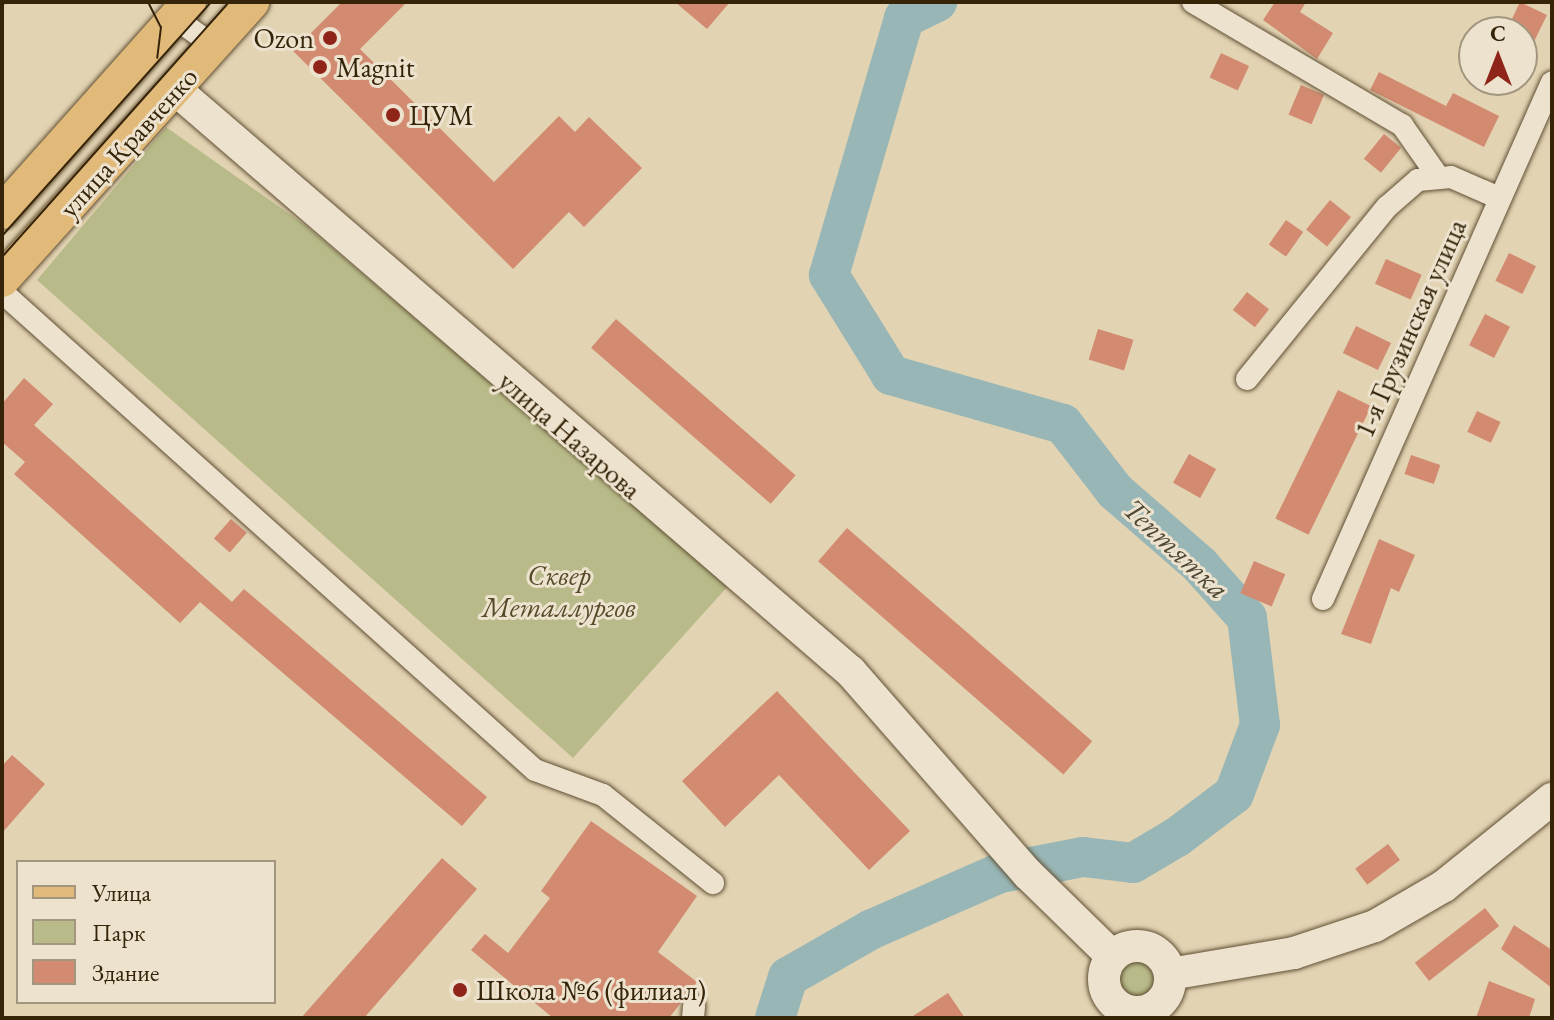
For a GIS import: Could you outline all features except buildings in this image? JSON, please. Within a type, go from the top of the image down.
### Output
[{"type":"main road","name":"улица Кравченко","points":[[2,280],[214,46],[237,7]]},
{"type":"main road","name":"улица Кравченко","points":[[2,212],[182,10]]},
{"type":"main road","name":"улица Назарова","points":[[140,58],[726,569],[808,632],[989,823],[1028,874],[1112,956]]},
{"type":"main road","points":[[1170,974],[1294,953],[1375,926],[1444,886],[1552,799]]},
{"type":"main road","points":[[1143,946],[1165,961],[1170,974],[1165,996],[1138,1014],[1113,1002],[1104,986],[1112,956],[1143,946]]},
{"type":"street","points":[[1193,2],[1402,125],[1437,175],[1499,198]]},
{"type":"street","points":[[182,10],[214,46]]},
{"type":"street","name":"1-я Грузинская улица","points":[[1323,599],[1552,82]]},
{"type":"street","points":[[1247,379],[1387,207],[1418,180],[1437,175]]},
{"type":"street","points":[[2,292],[535,770],[603,795],[709,874],[713,883]]},
{"type":"green space","name":"Сквер Металлургов","points":[[166,127],[305,225],[729,585],[573,758],[37,280]]},
{"type":"green space","points":[[1132,959],[1147,966],[1154,981],[1147,996],[1132,1003],[1117,996],[1110,981],[1117,966]]},
{"type":"waterway","name":"Тептятка","points":[[775,1018],[788,977],[870,930],[1000,873],[1083,857],[1133,863],[1177,837],[1234,794],[1260,725],[1247,618],[1200,565],[1115,491],[1063,424],[891,375],[829,275],[904,18],[937,2]]},
{"type":"tram line","points":[[2,6],[5,2]]},
{"type":"tram line","points":[[148,2],[161,27],[157,58]]},
{"type":"tram line","points":[[2,236],[211,2]]},
{"type":"tram line","points":[[2,257],[229,2]]},
{"type":"place","name":"Ozon","points":[[330,38]]},
{"type":"place","name":"Magnit","points":[[320,67]]},
{"type":"place","name":"ЦУМ","points":[[393,115]]},
{"type":"place","name":"Школа №6 (филиал)","points":[[460,990]]}]
